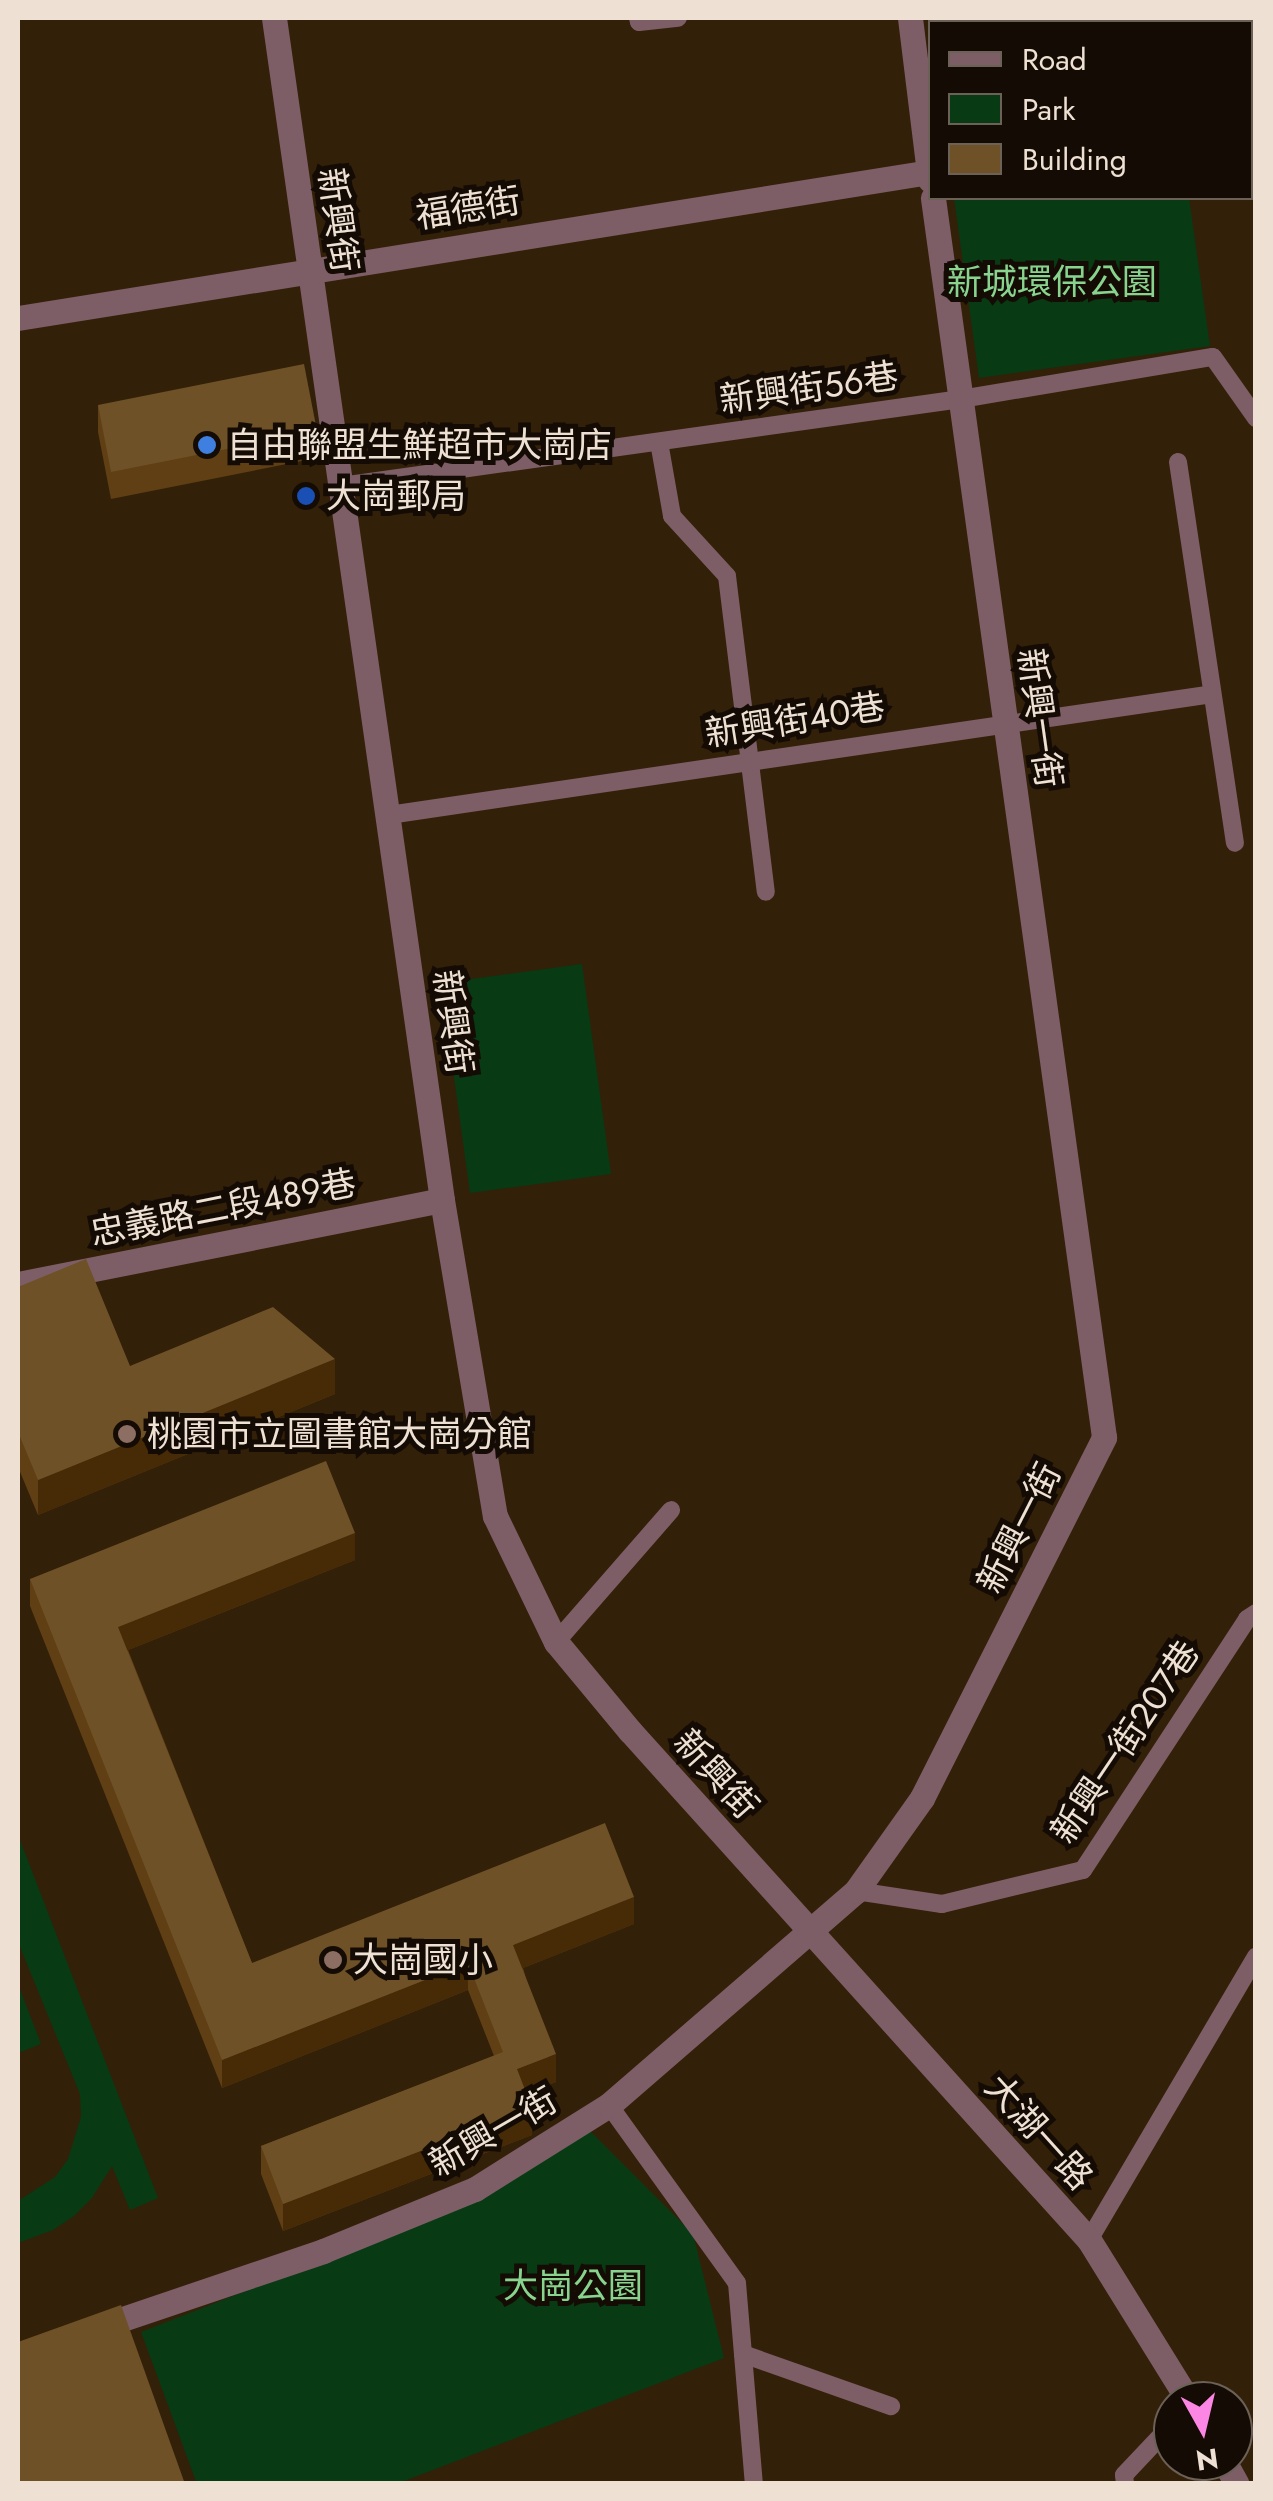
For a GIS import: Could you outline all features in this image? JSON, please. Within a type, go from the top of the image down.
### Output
[{"type":"street","name":"新興街","points":[[274,18],[442,1200],[494,1516],[556,1642],[630,1731],[810,1930]]},
{"type":"street","points":[[910,18],[928,164]]},
{"type":"street","name":"福德街","points":[[18,318],[310,268],[928,172]]},
{"type":"street","name":"新興一街","points":[[72,2336],[323,2251],[475,2189],[609,2105],[856,1891],[922,1798],[1104,1437],[933,200]]},
{"type":"street","name":"忠義路二段489巷","points":[[18,1284],[442,1200]]},
{"type":"street","name":"大湖一路","points":[[810,1930],[1090,2240],[1177,2381]]},
{"type":"lane","points":[[638,18],[639,22],[678,18]]},
{"type":"lane","name":"新興街56巷","points":[[341,486],[961,399],[1213,357],[1256,418]]},
{"type":"lane","points":[[660,442],[672,516],[727,576],[766,892]]},
{"type":"lane","points":[[1178,462],[1235,843]]},
{"type":"lane","name":"新興街40巷","points":[[389,815],[1212,694]]},
{"type":"lane","points":[[556,1642],[671,1510]]},
{"type":"lane","name":"新興一街207巷","points":[[856,1891],[942,1904],[1084,1870],[1247,1618],[1256,1614]]},
{"type":"lane","points":[[1090,2240],[1256,1957]]},
{"type":"lane","points":[[609,2105],[736,2283],[754,2484]]},
{"type":"lane","points":[[743,2354],[891,2406]]},
{"type":"lane","points":[[1125,2484],[1124,2475],[1153,2444]]},
{"type":"green space","points":[[1164,18],[1164,20],[930,20]]},
{"type":"green space","name":"新城環保公園","points":[[954,200],[1189,200],[1210,346],[979,378]]},
{"type":"green space","points":[[582,964],[611,1174],[470,1193],[441,983]]},
{"type":"green space","points":[[18,1835],[158,2198],[130,2210],[112,2166],[92,2198],[74,2216],[53,2230],[18,2243],[18,2201],[55,2177],[68,2159],[81,2117],[80,2094],[18,1942]]},
{"type":"green space","points":[[18,1984],[41,2044],[18,2053]]},
{"type":"green space","name":"大崗公園","points":[[590,2131],[693,2234],[724,2358],[399,2483],[197,2484],[141,2332],[479,2200]]},
{"type":"building","points":[[304,364],[317,431],[111,472],[98,405]]},
{"type":"building","name":"桃園市立圖書館大崗分館","points":[[86,1259],[130,1366],[273,1307],[335,1359],[38,1480],[18,1432],[18,1287]]},
{"type":"building","points":[[326,1461],[355,1533],[118,1627],[252,1963],[605,1823],[634,1897],[513,1945],[556,2054],[517,2069],[532,2108],[283,2204],[261,2146],[503,2052],[468,1963],[222,2060],[30,1579]]},
{"type":"building","points":[[121,2305],[185,2484],[18,2484],[18,2342]]},
{"type":"place","name":"自由聯盟生鮮超市大崗店","points":[[207,445]]},
{"type":"place","name":"大崗郵局","points":[[306,496]]},
{"type":"place","name":"桃園市立圖書館大崗分館","points":[[127,1434]]},
{"type":"place","name":"大崗國小","points":[[333,1960]]}]
